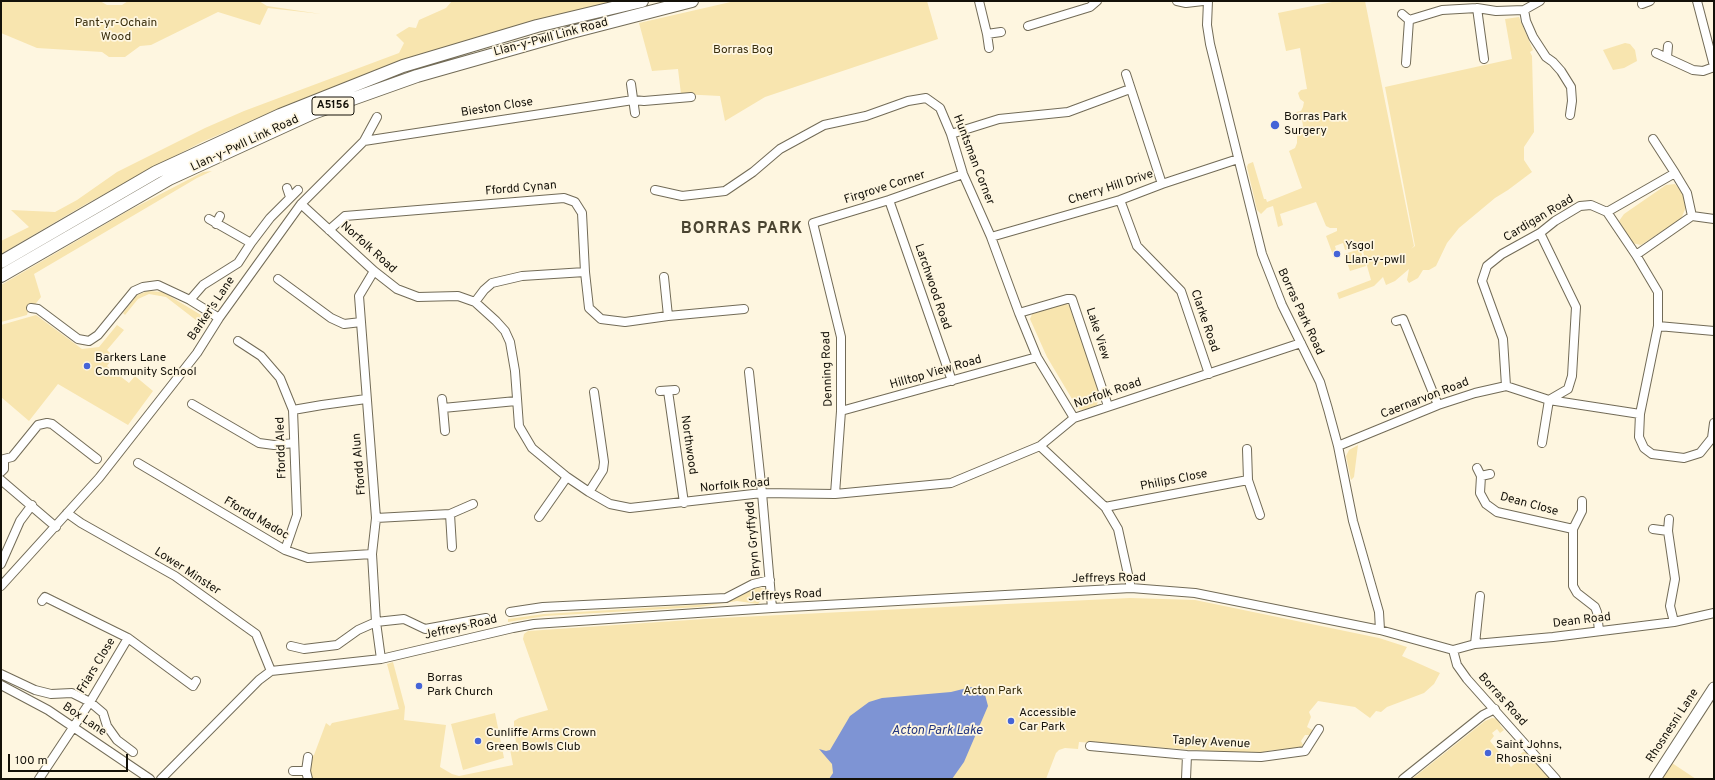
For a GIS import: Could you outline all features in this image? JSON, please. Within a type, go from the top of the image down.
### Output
[{"type":"highway","name":"Llan-y-Pwll Link Road","points":[[1,262],[156,172],[280,115],[403,66],[537,26],[642,1]]},
{"type":"highway","name":"Llan-y-Pwll Link Road","points":[[1,276],[168,179],[313,113],[417,76],[572,32],[692,1]]},
{"type":"main road","name":"Rhosnesni Lane","points":[[1655,779],[1714,688]]},
{"type":"street","points":[[979,1],[987,34],[988,48]]},
{"type":"street","points":[[1028,26],[1090,7],[1097,1]]},
{"type":"street","points":[[1177,1],[1186,4],[1203,1]]},
{"type":"street","name":"Borras Park Road","points":[[1208,1],[1210,44],[1262,254],[1282,305],[1320,382],[1338,446],[1353,521],[1379,612],[1380,630]]},
{"type":"street","points":[[1409,20],[1442,10],[1477,8],[1496,11],[1524,10],[1540,1]]},
{"type":"street","points":[[1656,53],[1693,70],[1703,71],[1714,67],[1697,1]]},
{"type":"street","points":[[1477,8],[1484,59]]},
{"type":"street","points":[[1524,10],[1526,21],[1533,37],[1546,57],[1561,71],[1571,87],[1572,102],[1570,115]]},
{"type":"street","points":[[1402,14],[1409,20]]},
{"type":"street","points":[[1406,63],[1409,20]]},
{"type":"street","points":[[987,34],[1001,32]]},
{"type":"street","points":[[1667,57],[1668,46]]},
{"type":"street","points":[[1126,74],[1162,184]]},
{"type":"street","points":[[631,84],[635,114]]},
{"type":"street","points":[[952,134],[999,119],[1068,112],[1130,89]]},
{"type":"street","name":"Bieston Close","points":[[364,141],[633,100],[644,101],[691,97]]},
{"type":"street","name":"Huntsman Corner","points":[[655,190],[682,196],[725,191],[753,172],[780,149],[824,125],[866,116],[908,101],[926,98],[940,108],[952,134],[963,174],[991,237],[1037,357],[1074,418]]},
{"type":"street","name":"Barker's Lane","points":[[1,586],[99,478],[197,353],[219,318],[302,204],[364,141],[377,117]]},
{"type":"street","points":[[1654,139],[1687,193],[1692,216]]},
{"type":"street","name":"Cherry Hill Drive","points":[[991,237],[1120,200],[1162,184],[1238,159]]},
{"type":"street","points":[[1675,173],[1607,212],[1636,255],[1658,292],[1658,326],[1640,414],[1639,437],[1644,448],[1652,454],[1684,458],[1700,453],[1712,438],[1714,423]]},
{"type":"street","name":"Firgrove Corner","points":[[813,223],[889,200],[963,174]]},
{"type":"street","points":[[287,188],[290,197]]},
{"type":"street","points":[[190,300],[203,285],[238,263],[251,243],[290,197],[298,190]]},
{"type":"street","name":"Ffordd Cynan","points":[[330,230],[345,216],[564,198],[575,202],[582,213],[585,272],[589,308],[601,319],[625,322],[668,316],[744,309]]},
{"type":"street","name":"Larchwood Road","points":[[889,200],[952,381]]},
{"type":"street","name":"Clarke Road","points":[[1120,200],[1137,246],[1181,291],[1209,374]]},
{"type":"street","name":"Norfolk Road","points":[[302,204],[374,271],[397,289],[418,297],[458,296],[475,302],[496,321],[505,331],[510,342],[515,371],[519,426],[532,448],[566,477],[589,492],[610,504],[630,508],[762,494],[835,494],[951,483],[1040,446],[1074,418],[1301,343]]},
{"type":"street","name":"Cardigan Road","points":[[1506,386],[1503,339],[1482,281],[1487,266],[1502,254],[1540,233],[1555,221],[1580,206],[1592,205],[1607,212]]},
{"type":"street","points":[[220,216],[212,222],[251,243]]},
{"type":"street","points":[[1636,255],[1692,216],[1714,219]]},
{"type":"street","name":"Denning Road","points":[[813,223],[841,337],[841,412],[835,494]]},
{"type":"street","points":[[1540,233],[1576,307],[1572,376],[1568,390],[1549,400]]},
{"type":"street","name":"Ffordd Alun","points":[[374,271],[359,296],[376,518],[372,554],[376,622],[381,659]]},
{"type":"street","points":[[475,302],[484,290],[492,283],[522,276],[585,272]]},
{"type":"street","points":[[664,277],[668,316]]},
{"type":"street","points":[[278,279],[331,318],[344,324],[362,322]]},
{"type":"street","points":[[31,308],[38,309],[78,339],[89,341],[98,335],[134,291],[143,287],[158,285],[190,300],[219,318]]},
{"type":"street","name":"Lake View","points":[[1019,313],[1067,299],[1072,299],[1108,406]]},
{"type":"street","points":[[1403,318],[1438,405]]},
{"type":"street","points":[[1658,326],[1714,331]]},
{"type":"street","name":"Ffordd Aled","points":[[238,341],[261,356],[280,378],[293,410],[297,515],[285,550]]},
{"type":"street","name":"Hilltop View Road","points":[[841,412],[1037,357]]},
{"type":"street","name":"Bryn Gryffydd","points":[[749,372],[772,608]]},
{"type":"street","points":[[1506,386],[1549,400],[1640,414]]},
{"type":"street","name":"Caernarvon Road","points":[[1338,446],[1438,405],[1475,393],[1506,386]]},
{"type":"street","name":"Northwood","points":[[668,391],[684,503]]},
{"type":"street","points":[[589,492],[603,470],[604,462],[591,402],[594,392]]},
{"type":"street","points":[[293,410],[322,404],[366,399]]},
{"type":"street","points":[[1542,444],[1549,400]]},
{"type":"street","points":[[444,431],[442,403],[516,401]]},
{"type":"street","points":[[192,404],[259,443],[274,445],[294,443]]},
{"type":"street","points":[[1,472],[4,469],[3,456],[12,457],[38,425],[47,423],[52,424],[96,459]]},
{"type":"street","points":[[1040,446],[1105,507],[1118,529],[1131,588]]},
{"type":"street","points":[[1247,448],[1248,480],[1260,516]]},
{"type":"street","name":"Ffordd Madoc","points":[[138,464],[285,550],[308,558],[372,554]]},
{"type":"street","name":"Dean Close","points":[[1477,468],[1481,476],[1480,493],[1486,504],[1497,512],[1572,529]]},
{"type":"street","points":[[1481,476],[1490,474]]},
{"type":"street","points":[[539,517],[566,477]]},
{"type":"street","points":[[1,480],[56,526]]},
{"type":"street","name":"Philips Close","points":[[1105,507],[1248,480]]},
{"type":"street","points":[[1582,501],[1586,513],[1572,529],[1573,586],[1576,593],[1595,607],[1599,631]]},
{"type":"street","points":[[376,518],[450,514],[473,504]]},
{"type":"street","points":[[1,564],[20,521],[32,505]]},
{"type":"street","name":"Lower Minster","points":[[68,513],[81,523],[175,576],[256,634],[272,670]]},
{"type":"street","points":[[450,514],[452,547]]},
{"type":"street","points":[[1669,519],[1668,531],[1675,579],[1670,606],[1674,622]]},
{"type":"street","points":[[1653,528],[1668,531]]},
{"type":"street","name":"Jeffreys Road","points":[[510,612],[543,607],[726,598],[752,584],[770,580]]},
{"type":"street","name":"Jeffreys Road","points":[[272,670],[381,659],[534,624],[772,608],[1131,588],[1195,593],[1380,630],[1453,650]]},
{"type":"street","name":"Friars Close","points":[[45,596],[128,638],[193,686]]},
{"type":"street","points":[[1476,644],[1480,596]]},
{"type":"street","name":"Dean Road","points":[[1453,650],[1476,644],[1553,637],[1674,622],[1714,613]]},
{"type":"street","name":"Jeffreys Road","points":[[291,646],[304,649],[337,645],[358,630],[376,622],[404,620],[425,629],[486,618]]},
{"type":"street","name":"Friars Close","points":[[39,779],[72,727],[90,702],[128,638]]},
{"type":"street","name":"Borras Road","points":[[1453,650],[1457,665],[1467,679],[1556,779]]},
{"type":"street","points":[[161,779],[259,680],[272,670]]},
{"type":"street","points":[[1,674],[35,690],[51,694],[72,693],[90,702],[103,713],[107,726],[117,740],[134,752]]},
{"type":"street","name":"Box Lane","points":[[1,686],[48,710],[150,779]]},
{"type":"street","points":[[1403,779],[1483,715],[1494,708]]},
{"type":"street","name":"Tapley Avenue","points":[[1090,746],[1187,754],[1261,757],[1305,751],[1319,729]]},
{"type":"street","points":[[1186,779],[1187,754]]},
{"type":"street","points":[[293,771],[307,775],[308,757]]},
{"type":"green space","name":"Pant-yr-Ochain Wood","points":[[1,1],[100,1],[107,5],[122,5],[128,1],[259,1],[267,6],[321,14],[268,8],[260,25],[218,12],[151,45],[140,46],[125,57],[109,57],[102,52],[37,48],[1,33]]},
{"type":"green space","points":[[452,1],[629,1],[393,66],[281,108],[202,142],[173,157],[86,204],[1,254],[1,241],[29,227],[11,210],[55,212],[77,200],[117,172],[205,128],[244,111],[399,53],[404,43],[396,35],[409,27],[416,28],[419,20],[446,8]]},
{"type":"green space","name":"Borras Bog","points":[[735,1],[927,1],[938,39],[765,97],[725,121],[720,96],[681,94],[678,69],[652,71],[639,23]]},
{"type":"green space","points":[[1337,1],[1365,1],[1414,246],[1411,249],[1415,246],[1385,87],[1512,59],[1505,19],[1519,17],[1533,50],[1530,52],[1532,56],[1534,132],[1524,147],[1524,160],[1532,172],[1495,198],[1459,228],[1447,243],[1436,266],[1429,270],[1423,270],[1418,278],[1409,283],[1407,280],[1409,269],[1395,281],[1386,285],[1383,277],[1374,286],[1339,299],[1337,293],[1371,280],[1362,248],[1359,246],[1345,250],[1343,243],[1335,246],[1337,253],[1333,255],[1326,236],[1337,231],[1337,228],[1330,228],[1326,226],[1316,202],[1280,214],[1283,225],[1278,227],[1273,206],[1267,208],[1261,214],[1257,210],[1247,167],[1248,164],[1253,162],[1264,199],[1266,199],[1267,202],[1302,188],[1289,151],[1295,148],[1297,143],[1297,129],[1303,126],[1302,120],[1297,117],[1296,114],[1296,112],[1301,111],[1304,102],[1300,99],[1298,93],[1301,90],[1307,89],[1300,48],[1286,51],[1278,13]]},
{"type":"green space","points":[[1625,43],[1630,44],[1635,50],[1637,61],[1624,68],[1613,70],[1603,50]]},
{"type":"green space","points":[[212,171],[197,178],[34,274],[41,297],[33,307],[29,308],[27,315],[1,322],[1,285],[128,211],[203,172]]},
{"type":"green space","points":[[1675,184],[1683,194],[1686,207],[1681,219],[1641,245],[1632,243],[1619,221],[1624,214],[1666,185]]},
{"type":"green space","points":[[1360,249],[1366,266],[1350,271],[1344,254]]},
{"type":"green space","points":[[148,291],[163,292],[201,315],[201,324],[166,297],[149,294],[138,299],[125,315],[123,313],[137,295]]},
{"type":"green space","points":[[1065,303],[1070,306],[1101,396],[1099,396],[1097,405],[1084,410],[1078,409],[1047,357],[1030,319],[1033,312]]},
{"type":"green space","points":[[36,315],[82,349],[99,347],[117,325],[124,330],[107,350],[114,357],[107,366],[129,383],[135,376],[153,391],[128,425],[58,384],[29,421],[1,397],[1,325]]},
{"type":"green space","points":[[1358,445],[1354,477],[1351,480],[1346,456],[1349,450]]},
{"type":"green space","points":[[757,587],[765,589],[763,598],[758,604],[737,601],[699,607],[545,616],[508,622],[508,619],[544,614],[710,604],[727,600]]},
{"type":"green space","name":"Acton Park","points":[[1130,598],[1195,600],[1379,638],[1407,647],[1402,656],[1440,673],[1434,684],[1424,693],[1387,707],[1381,712],[1376,711],[1370,718],[1355,707],[1318,701],[1309,712],[1311,717],[1307,727],[1314,731],[1309,735],[1305,735],[1301,741],[1303,745],[1299,749],[1273,750],[1255,754],[1079,742],[1078,749],[1065,748],[1056,753],[1046,779],[311,779],[310,757],[314,755],[326,723],[330,726],[332,723],[399,709],[387,664],[393,662],[405,707],[404,720],[446,725],[440,767],[459,776],[513,765],[509,744],[516,742],[514,721],[519,718],[548,710],[523,639],[524,634],[528,631],[719,618]]},
{"type":"green space","name":"Cunliffe Arms Crown Green Bowls Club","points":[[495,713],[504,758],[463,770],[451,724]]},
{"type":"green space","points":[[1492,718],[1499,719],[1500,725],[1504,730],[1500,733],[1497,729],[1492,733],[1494,736],[1490,741],[1511,767],[1521,758],[1519,755],[1523,752],[1527,752],[1553,779],[1412,779],[1485,721]]},
{"type":"green space","points":[[1672,763],[1696,779],[1662,779]]},
{"type":"water","name":"Acton Park Lake","points":[[971,687],[979,687],[984,691],[988,706],[964,762],[952,779],[829,779],[833,773],[832,764],[819,749],[826,751],[830,750],[850,716],[869,702],[882,698],[951,692]]},
{"type":"place","name":"Borras Park Surgery","points":[[1275,125]]},
{"type":"place","name":"Ysgol Llan-y-pwll","points":[[1337,254]]},
{"type":"place","name":"Barkers Lane Community School","points":[[87,366]]},
{"type":"place","name":"Borras Park Church","points":[[419,686]]},
{"type":"place","name":"Accessible Car Park","points":[[1011,721]]},
{"type":"place","name":"Cunliffe Arms Crown Green Bowls Club","points":[[478,741]]},
{"type":"place","name":"Saint Johns, Rhosnesni","points":[[1488,753]]},
{"type":"district","name":"BORRAS PARK","points":[[742,230]]}]
